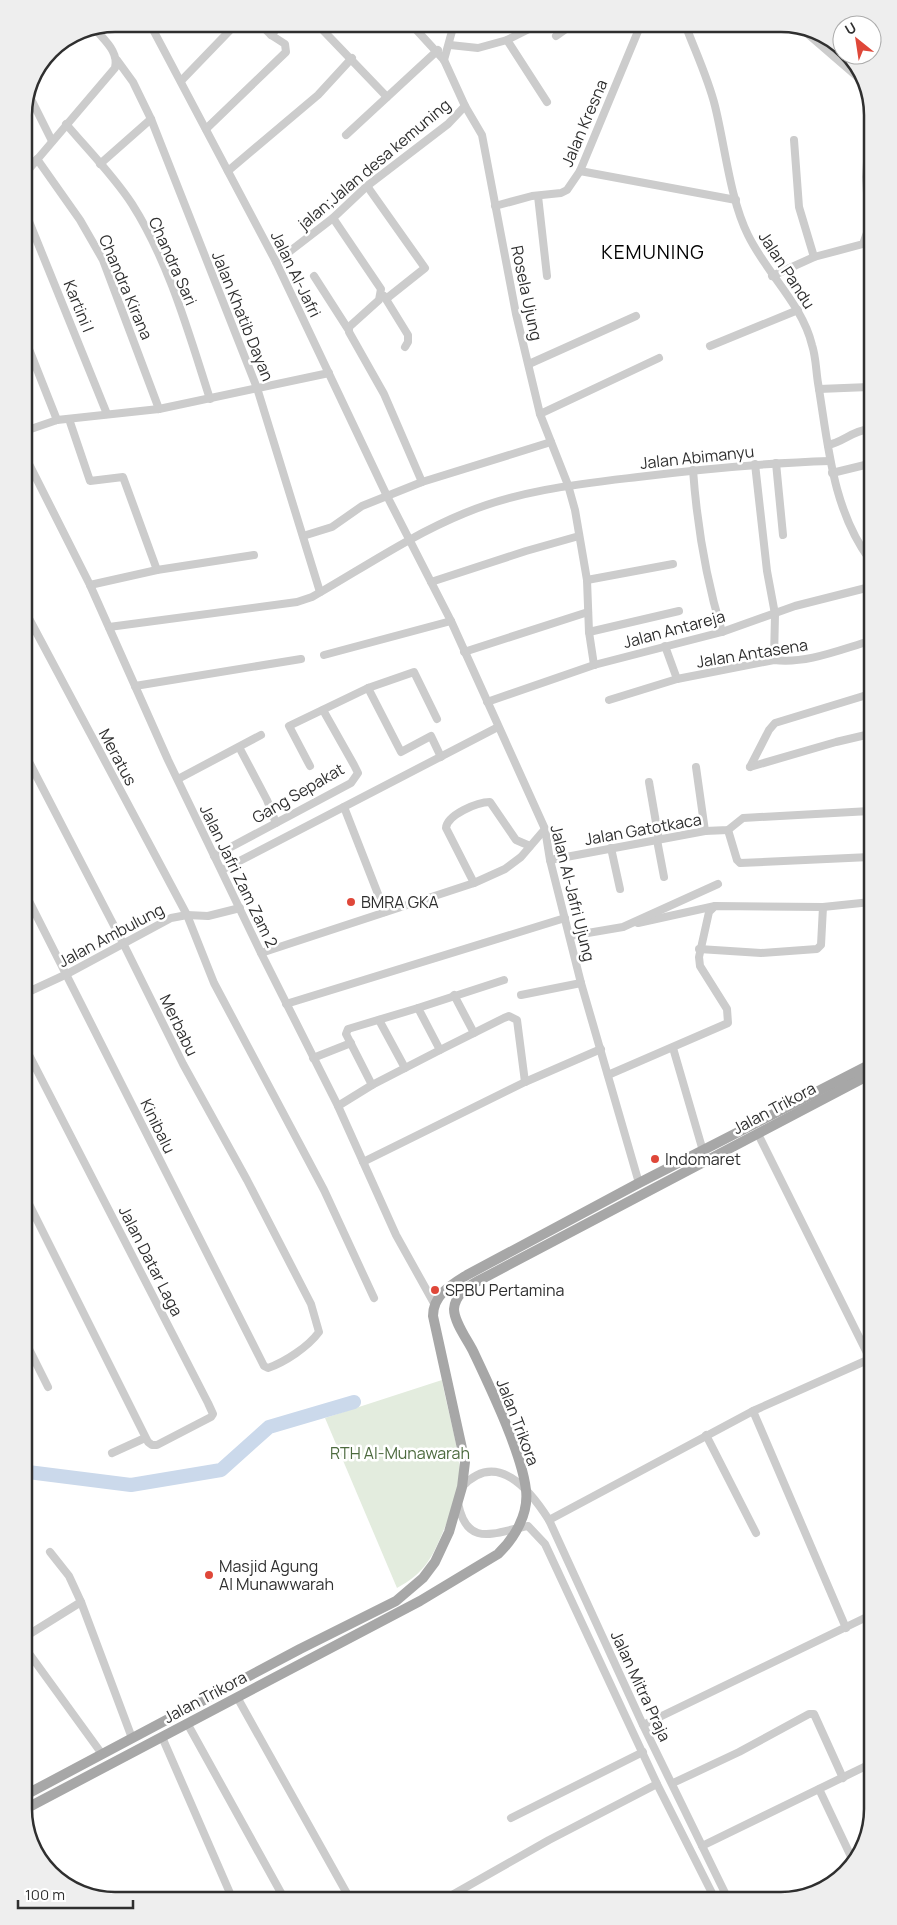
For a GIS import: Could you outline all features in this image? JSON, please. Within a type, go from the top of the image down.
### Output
[{"type":"main road","name":"Jalan Trikora","points":[[32,1805],[420,1601],[482,1564],[508,1545],[518,1528],[524,1511],[526,1490],[509,1434],[456,1318],[455,1303],[465,1289],[640,1183],[864,1068]]},
{"type":"main road","name":"Jalan Trikora","points":[[586,1217],[758,1134],[864,1078]]},
{"type":"main road","name":"Jalan Trikora","points":[[32,1791],[300,1649],[396,1601],[423,1578],[442,1550],[458,1503],[465,1462],[434,1316],[435,1305],[445,1290],[454,1283],[572,1225]]},
{"type":"main road","points":[[300,1649],[305,1661]]},
{"type":"street","name":"Jalan Al-Jafri","points":[[154,32],[276,262],[387,496],[410,540]]},
{"type":"street","points":[[181,80],[228,32]]},
{"type":"street","points":[[206,129],[286,52],[285,44],[267,32]]},
{"type":"street","points":[[326,32],[352,58],[386,97]]},
{"type":"street","name":"Rosela Ujung","points":[[420,32],[438,50],[465,106],[482,134],[516,314],[540,414],[568,485],[575,510],[587,580],[589,632],[594,665]]},
{"type":"street","points":[[444,60],[452,33]]},
{"type":"street","points":[[450,45],[478,48],[507,40],[522,33]]},
{"type":"street","points":[[556,36],[561,33]]},
{"type":"street","name":"Jalan Kresna","points":[[495,206],[538,196],[553,195],[567,190],[580,171],[637,33]]},
{"type":"street","name":"Jalan Pandu","points":[[688,33],[714,103],[736,200],[748,234],[772,276],[798,310],[813,346],[830,461],[837,493],[851,527],[864,550]]},
{"type":"street","name":"Jalan Khatib Dayan","points":[[102,34],[117,60],[133,82],[151,119],[257,388],[320,592]]},
{"type":"street","points":[[507,40],[547,102]]},
{"type":"street","points":[[815,40],[851,71]]},
{"type":"street","points":[[346,135],[438,50]]},
{"type":"street","points":[[228,171],[318,95],[352,58]]},
{"type":"street","points":[[33,164],[108,78],[117,60]]},
{"type":"street","points":[[34,104],[52,141]]},
{"type":"street","name":"jalan;Jalan desa kemuning","points":[[276,262],[333,218],[367,186],[448,124],[465,106]]},
{"type":"street","points":[[100,164],[151,119]]},
{"type":"street","name":"Chandra Sari","points":[[66,124],[131,203],[150,234],[190,336],[210,400]]},
{"type":"street","points":[[794,140],[799,207],[814,257]]},
{"type":"street","name":"Chandra Kirana","points":[[37,159],[80,220],[102,260],[159,409]]},
{"type":"street","points":[[580,171],[736,200]]},
{"type":"street","points":[[348,329],[384,296],[425,268],[367,186]]},
{"type":"street","points":[[538,196],[547,276]]},
{"type":"street","points":[[333,218],[379,286],[408,335],[408,342],[405,346]]},
{"type":"street","name":"Kartini I","points":[[33,231],[107,414]]},
{"type":"street","points":[[772,276],[814,257],[863,244],[864,241]]},
{"type":"street","points":[[314,276],[348,329],[384,394],[422,482]]},
{"type":"street","points":[[710,346],[798,310]]},
{"type":"street","points":[[529,364],[636,316]]},
{"type":"street","points":[[540,414],[659,358]]},
{"type":"street","points":[[33,359],[57,420]]},
{"type":"street","points":[[33,428],[57,420],[159,409],[210,400],[257,388],[329,374]]},
{"type":"street","points":[[819,389],[864,386]]},
{"type":"street","points":[[69,419],[90,481],[123,477],[157,570]]},
{"type":"street","points":[[828,445],[841,442],[852,432],[864,429]]},
{"type":"street","points":[[304,536],[332,527],[362,506],[422,482],[551,442]]},
{"type":"street","name":"Jalan Abimanyu","points":[[109,627],[297,602],[320,592],[410,540],[475,509],[513,496],[568,485],[693,470],[755,464],[830,461]]},
{"type":"street","points":[[776,463],[783,535]]},
{"type":"street","points":[[755,464],[767,571],[774,614],[774,660]]},
{"type":"street","points":[[832,473],[864,465]]},
{"type":"street","points":[[693,470],[697,519],[714,605],[722,632]]},
{"type":"street","name":"Jalan Jafri Zam Zam 2","points":[[33,471],[90,585],[214,856],[338,1106],[396,1235],[435,1305]]},
{"type":"street","points":[[431,582],[579,536]]},
{"type":"street","name":"Jalan Al-Jafri Ujung","points":[[410,540],[451,621],[545,829],[550,860],[581,983],[640,1183]]},
{"type":"street","points":[[90,585],[157,570],[254,555]]},
{"type":"street","points":[[587,580],[673,564]]},
{"type":"street","name":"Jalan Antareja","points":[[487,702],[594,665],[722,632],[795,606],[864,589]]},
{"type":"street","points":[[589,632],[679,611]]},
{"type":"street","points":[[464,652],[588,612]]},
{"type":"street","points":[[324,655],[451,621]]},
{"type":"street","name":"Meratus","points":[[33,625],[187,915],[214,982],[324,1190],[374,1298]]},
{"type":"street","name":"Jalan Antasena","points":[[609,700],[677,679],[774,660],[790,662],[864,643]]},
{"type":"street","points":[[665,646],[677,679]]},
{"type":"street","points":[[135,686],[301,659]]},
{"type":"street","points":[[310,766],[289,726],[368,688],[414,672],[438,719]]},
{"type":"street","points":[[368,688],[401,752],[431,736],[441,757]]},
{"type":"street","points":[[864,696],[775,723],[769,730],[750,767],[864,735]]},
{"type":"street","name":"Gang Sepakat","points":[[214,856],[350,783],[358,773],[323,710]]},
{"type":"street","points":[[222,870],[498,727]]},
{"type":"street","points":[[178,779],[261,735]]},
{"type":"street","points":[[240,747],[267,800],[276,823]]},
{"type":"street","points":[[696,767],[705,831]]},
{"type":"street","name":"Merbabu","points":[[33,769],[183,1064],[247,1180],[311,1304],[319,1332],[294,1353],[267,1368]]},
{"type":"street","points":[[649,782],[664,876]]},
{"type":"street","points":[[474,883],[446,828],[451,818],[478,804],[490,802],[508,832],[516,840],[530,846]]},
{"type":"street","points":[[344,807],[385,912]]},
{"type":"street","points":[[864,811],[739,820],[728,830],[737,860],[740,863],[864,857]]},
{"type":"street","points":[[261,953],[474,883],[505,869],[521,857],[545,829]]},
{"type":"street","name":"Jalan Gatotkaca","points":[[550,860],[705,831],[728,830]]},
{"type":"street","points":[[611,848],[620,889]]},
{"type":"street","points":[[623,927],[718,884]]},
{"type":"street","points":[[570,936],[623,927],[714,906],[824,907],[864,903]]},
{"type":"street","points":[[608,1075],[728,1023],[727,1010],[700,966],[699,949],[709,912],[714,906]]},
{"type":"street","name":"Kinibalu","points":[[33,907],[68,974],[152,1147],[267,1368]]},
{"type":"street","points":[[699,949],[761,952],[817,949],[821,945],[824,907]]},
{"type":"street","name":"Jalan Ambulung","points":[[32,990],[68,974],[171,918],[187,915],[208,916],[240,908]]},
{"type":"street","points":[[286,1004],[565,918]]},
{"type":"street","points":[[372,1085],[351,1043],[347,1030],[504,980]]},
{"type":"street","points":[[521,995],[581,983]]},
{"type":"street","points":[[454,995],[474,1033]]},
{"type":"street","points":[[418,1008],[440,1050]]},
{"type":"street","points":[[338,1106],[372,1085],[509,1016],[517,1020],[525,1082]]},
{"type":"street","points":[[380,1020],[405,1068]]},
{"type":"street","points":[[314,1058],[351,1043]]},
{"type":"street","points":[[673,1048],[703,1151]]},
{"type":"street","points":[[363,1162],[525,1082],[601,1049]]},
{"type":"street","name":"Jalan Datar Laga","points":[[32,1063],[127,1244],[212,1413],[210,1418],[157,1445],[150,1444],[145,1438]]},
{"type":"street","points":[[758,1134],[864,1344]]},
{"type":"street","points":[[32,1211],[145,1438],[112,1453]]},
{"type":"street","points":[[32,1356],[48,1387]]},
{"type":"street","points":[[549,1520],[753,1411],[864,1361]]},
{"type":"street","points":[[753,1411],[846,1628]]},
{"type":"street","points":[[706,1435],[756,1534]]},
{"type":"street","points":[[462,1487],[470,1478],[478,1474],[497,1472],[512,1477],[526,1490]]},
{"type":"street","name":"Jalan Mitra Praja","points":[[526,1490],[549,1520],[643,1725],[673,1782],[725,1892]]},
{"type":"street","points":[[458,1503],[463,1522],[475,1532],[492,1534],[518,1528]]},
{"type":"street","name":"Jalan Mitra Praja","points":[[518,1528],[528,1526],[545,1544],[657,1784],[711,1892]]},
{"type":"street","points":[[50,1552],[69,1576],[81,1602],[132,1738]]},
{"type":"street","points":[[32,1632],[81,1602]]},
{"type":"street","points":[[643,1725],[864,1619]]},
{"type":"street","points":[[32,1658],[102,1754]]},
{"type":"street","points":[[237,1697],[346,1892]]},
{"type":"street","points":[[673,1782],[739,1752],[809,1714],[814,1714],[843,1778]]},
{"type":"street","points":[[187,1723],[281,1892]]},
{"type":"street","points":[[162,1737],[230,1892]]},
{"type":"street","points":[[511,1818],[643,1752]]},
{"type":"street","points":[[702,1846],[864,1767]]},
{"type":"street","points":[[456,1892],[542,1844],[657,1784]]},
{"type":"street","points":[[820,1789],[850,1856]]},
{"type":"green space","name":"RTH Al-Munawarah","points":[[442,1380],[459,1461],[459,1490],[430,1559],[420,1572],[397,1588],[325,1418]]},
{"type":"waterway","points":[[32,1473],[131,1485],[221,1470],[269,1427],[354,1402]]},
{"type":"place","name":"BMRA GKA","points":[[351,902]]},
{"type":"place","name":"Indomaret","points":[[655,1159]]},
{"type":"place","name":"SPBU Pertamina","points":[[435,1290]]},
{"type":"place","name":"Masjid Agung Al Munawwarah","points":[[209,1575]]},
{"type":"district","name":"KEMUNING","points":[[653,252]]}]
